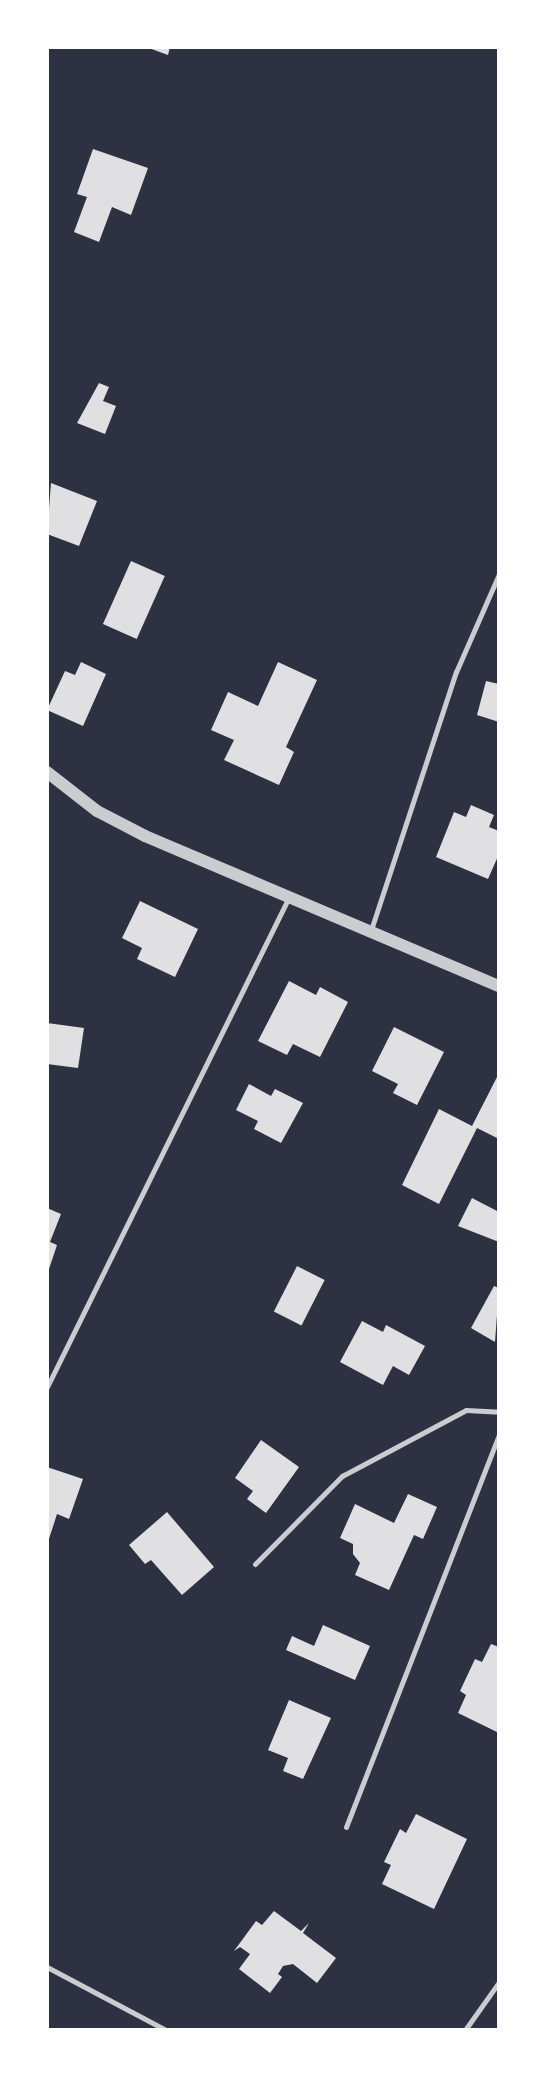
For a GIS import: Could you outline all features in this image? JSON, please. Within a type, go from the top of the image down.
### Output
[{"type":"street","points":[[47,772],[97,811],[289,897],[499,986]]},
{"type":"lane","points":[[370,931],[456,673],[499,574]]},
{"type":"lane","points":[[47,1387],[289,897]]},
{"type":"lane","points":[[256,1564],[342,1476],[466,1410],[499,1412]]},
{"type":"lane","points":[[345,1827],[499,1434]]},
{"type":"lane","points":[[47,1967],[166,2030]]},
{"type":"lane","points":[[465,2030],[499,1982]]},
{"type":"building","points":[[146,47],[170,47],[168,55]]},
{"type":"building","points":[[93,149],[148,168],[131,215],[112,207],[99,242],[74,232],[87,197],[77,194]]},
{"type":"building","points":[[99,383],[109,387],[103,401],[116,406],[105,434],[77,423]]},
{"type":"building","points":[[51,483],[97,501],[79,546],[47,534]]},
{"type":"building","points":[[131,561],[165,576],[137,639],[103,624]]},
{"type":"building","points":[[81,662],[106,674],[83,726],[47,710],[65,671],[75,675]]},
{"type":"building","points":[[278,662],[317,680],[286,747],[294,752],[279,785],[224,760],[234,740],[211,730],[228,692],[258,706]]},
{"type":"building","points":[[486,681],[499,684],[499,722],[477,715]]},
{"type":"building","points":[[471,805],[494,815],[489,827],[499,831],[499,854],[488,879],[436,857],[454,812],[466,817]]},
{"type":"building","points":[[140,901],[198,929],[175,977],[137,959],[142,948],[122,938]]},
{"type":"building","points":[[289,981],[316,995],[320,987],[348,1002],[320,1057],[293,1044],[287,1055],[258,1041]]},
{"type":"building","points":[[47,1023],[84,1028],[78,1068],[47,1064]]},
{"type":"building","points":[[394,1027],[444,1052],[417,1105],[393,1093],[398,1084],[372,1071]]},
{"type":"building","points":[[497,1077],[499,1139],[477,1128],[439,1204],[402,1185],[439,1109],[472,1126]]},
{"type":"building","points":[[249,1084],[271,1096],[275,1089],[303,1103],[281,1143],[254,1129],[258,1121],[236,1110]]},
{"type":"building","points":[[472,1198],[499,1212],[499,1242],[458,1226]]},
{"type":"building","points":[[47,1208],[61,1214],[50,1242],[57,1245],[48,1272]]},
{"type":"building","points":[[297,1266],[325,1280],[301,1326],[274,1311]]},
{"type":"building","points":[[494,1286],[499,1288],[495,1342],[471,1328]]},
{"type":"building","points":[[362,1321],[383,1332],[386,1325],[425,1346],[409,1375],[393,1366],[383,1385],[340,1362]]},
{"type":"building","points":[[261,1440],[299,1467],[266,1513],[247,1499],[253,1491],[235,1478]]},
{"type":"building","points":[[47,1467],[83,1479],[69,1519],[57,1514],[48,1542]]},
{"type":"building","points":[[408,1494],[437,1507],[423,1539],[414,1535],[389,1590],[355,1575],[360,1563],[353,1554],[353,1544],[340,1538],[355,1504],[394,1523]]},
{"type":"building","points":[[167,1512],[214,1567],[182,1595],[151,1560],[145,1564],[129,1545]]},
{"type":"building","points":[[323,1625],[370,1646],[355,1680],[286,1650],[292,1636],[314,1646]]},
{"type":"building","points":[[491,1644],[499,1647],[499,1733],[458,1713],[466,1695],[460,1691],[475,1659],[482,1662]]},
{"type":"building","points":[[289,1700],[331,1718],[303,1779],[283,1771],[288,1758],[268,1750]]},
{"type":"building","points":[[416,1814],[467,1839],[434,1909],[382,1884],[391,1865],[384,1862],[400,1829],[406,1833]]},
{"type":"building","points":[[274,1911],[301,1931],[309,1923],[303,1933],[336,1958],[317,1983],[293,1964],[283,1966],[278,1974],[282,1977],[270,1993],[239,1969],[250,1954],[240,1947],[234,1951],[256,1921],[262,1925]]}]
